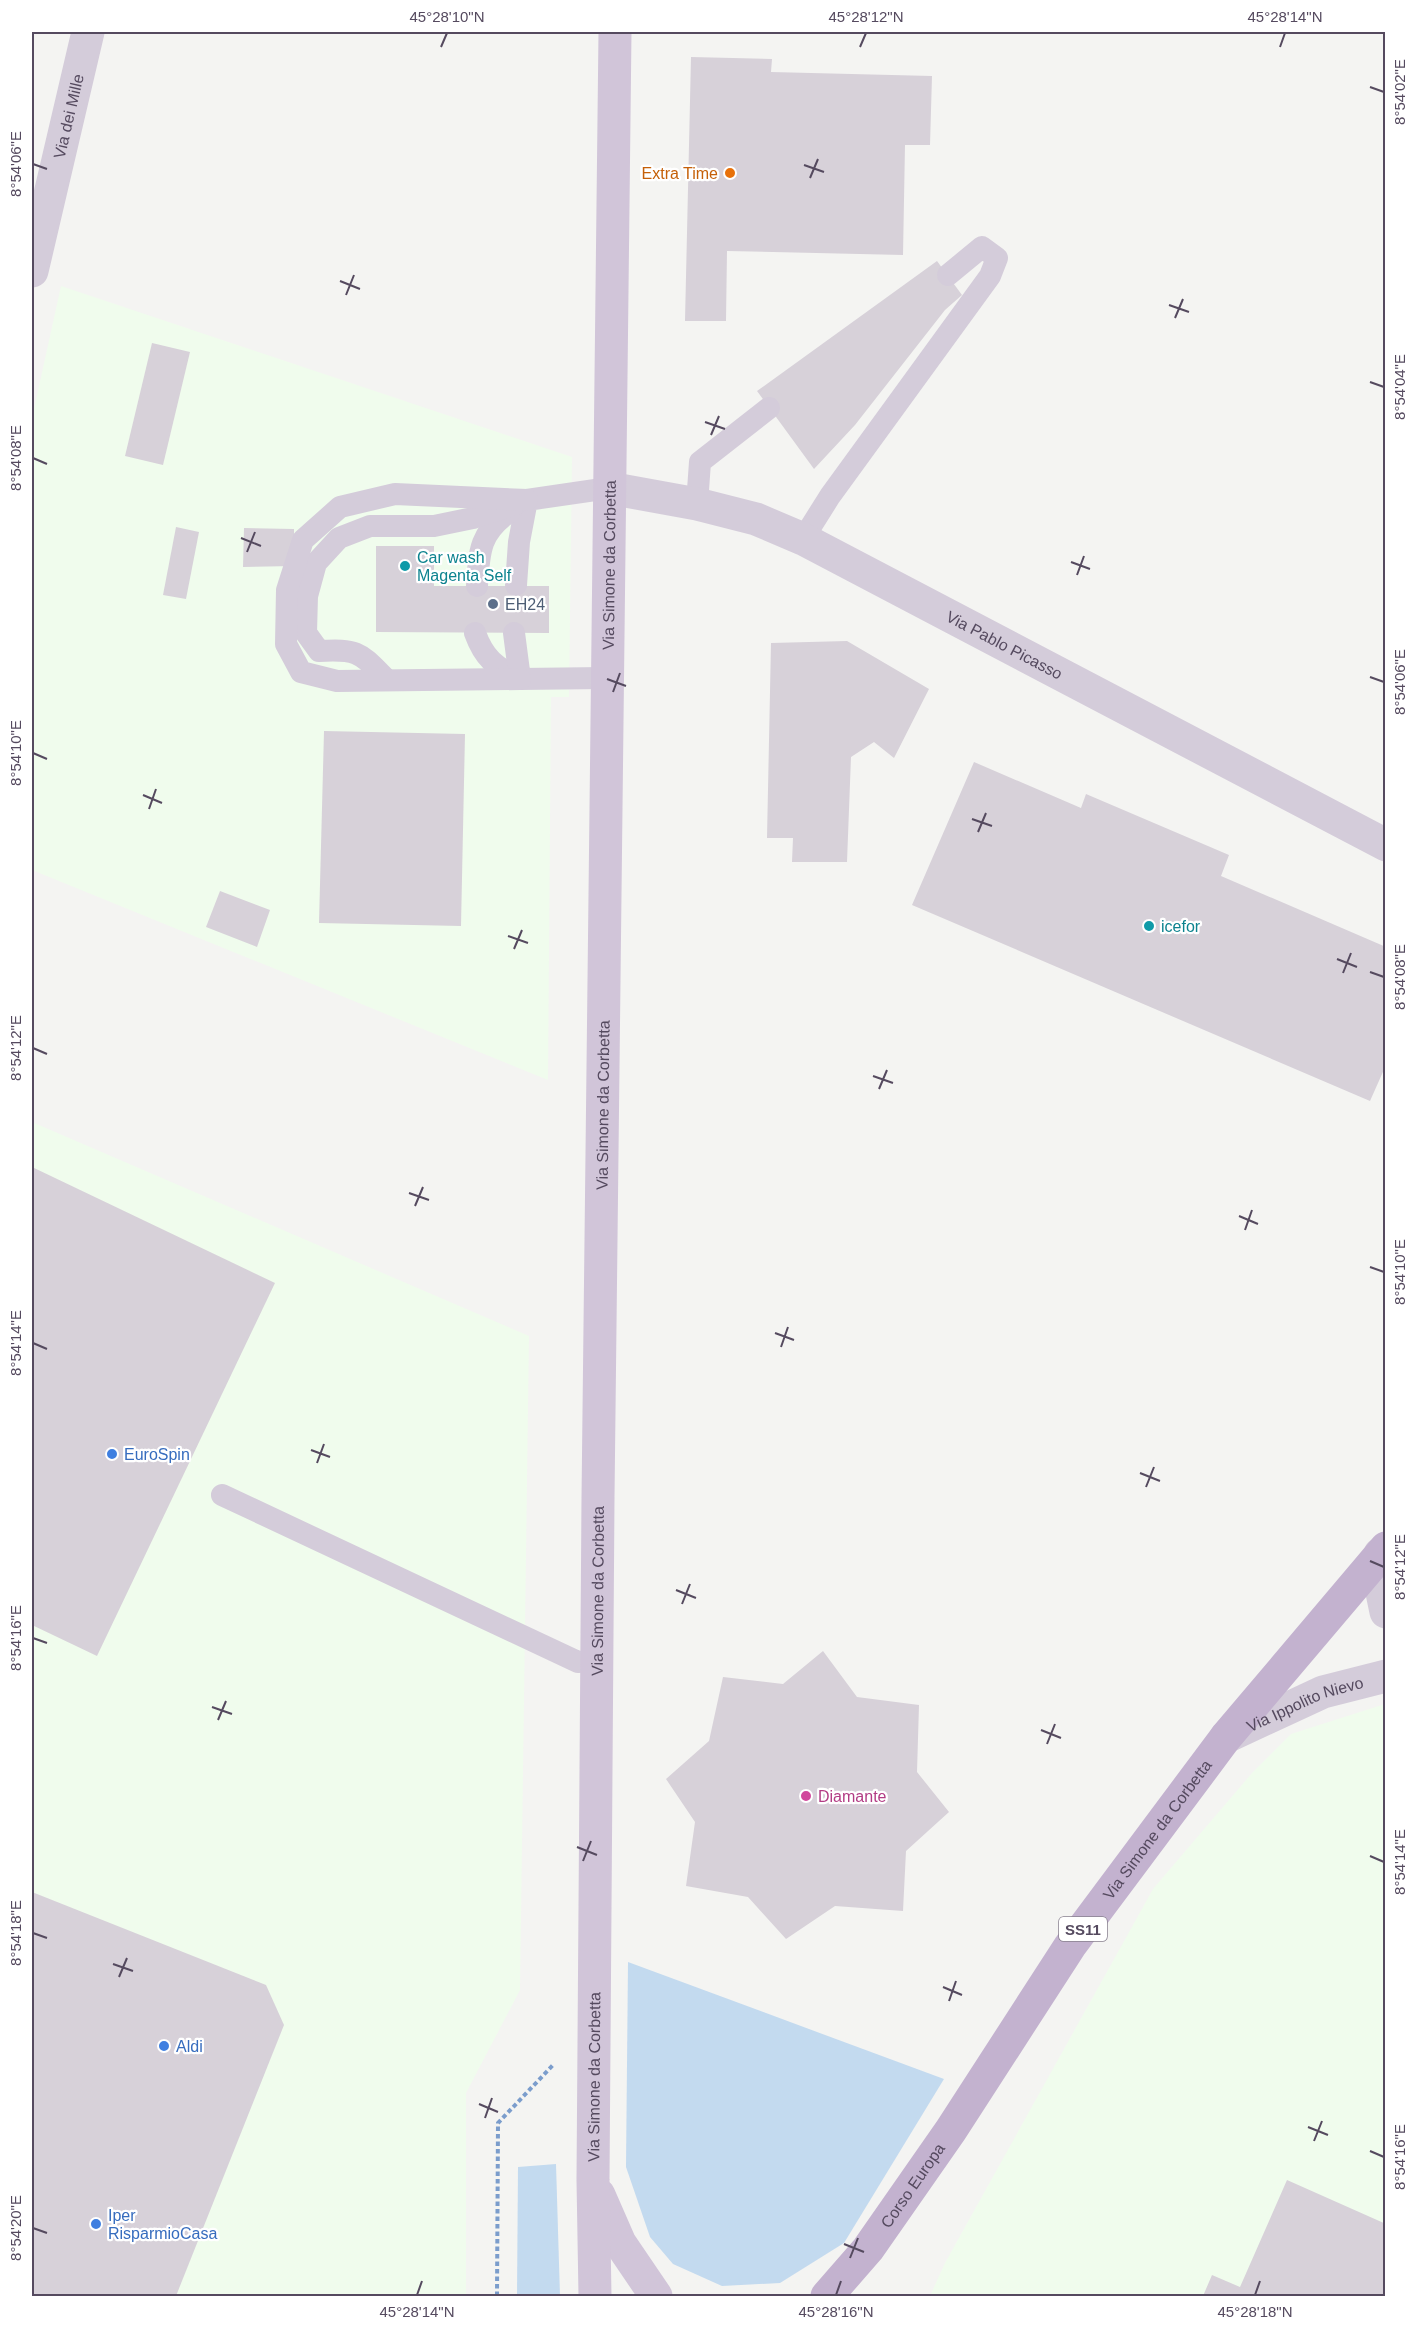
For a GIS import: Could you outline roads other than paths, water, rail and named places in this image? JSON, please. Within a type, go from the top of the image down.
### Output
[{"type":"main road","name":"Via Simone da Corbetta","points":[[951,2130],[1070,1946],[1226,1737],[1383,1551]]},
{"type":"main road","name":"Corso Europa","points":[[827,2296],[868,2249],[951,2130]]},
{"type":"street","name":"Via dei Mille","points":[[32,271],[88,32]]},
{"type":"street","name":"Via Simone da Corbetta","points":[[595,2296],[592,2180],[605,678],[615,32]]},
{"type":"street","name":"Via Pablo Picasso","points":[[609,488],[697,504],[756,519],[803,539],[1386,845]]},
{"type":"street","points":[[1383,1551],[1380,1583],[1386,1612]]},
{"type":"street","name":"Via Ippolito Nievo","points":[[1226,1737],[1323,1692],[1386,1676]]},
{"type":"street","name":"Via Simone da Corbetta","points":[[592,2180],[620,2243],[656,2296]]},
{"type":"lane","points":[[803,539],[830,496],[990,276],[997,258],[982,247],[948,275]]},
{"type":"lane","points":[[697,504],[700,462],[769,408]]},
{"type":"lane","points":[[386,679],[359,653],[346,650],[320,651],[306,633],[307,596],[316,563],[339,538],[370,526],[434,526],[473,518],[527,500],[609,488]]},
{"type":"lane","points":[[527,500],[395,494],[340,507],[303,540],[287,590],[286,644],[302,672],[337,681],[605,678]]},
{"type":"lane","points":[[516,585],[519,542],[527,500]]},
{"type":"lane","points":[[477,586],[483,536],[499,518],[527,500]]},
{"type":"lane","points":[[475,633],[481,652],[495,665],[520,679]]},
{"type":"lane","points":[[514,633],[520,679]]},
{"type":"lane","points":[[222,1495],[578,1662],[597,1661]]},
{"type":"place","name":"Extra Time","points":[[730,173]]},
{"type":"place","name":"Car wash Magenta Self","points":[[405,566]]},
{"type":"place","name":"EH24","points":[[493,604]]},
{"type":"place","name":"icefor","points":[[1149,926]]},
{"type":"place","name":"EuroSpin","points":[[112,1454]]},
{"type":"place","name":"Diamante","points":[[806,1796]]},
{"type":"place","name":"Aldi","points":[[164,2046]]},
{"type":"place","name":"Iper RisparmioCasa","points":[[96,2224]]}]
